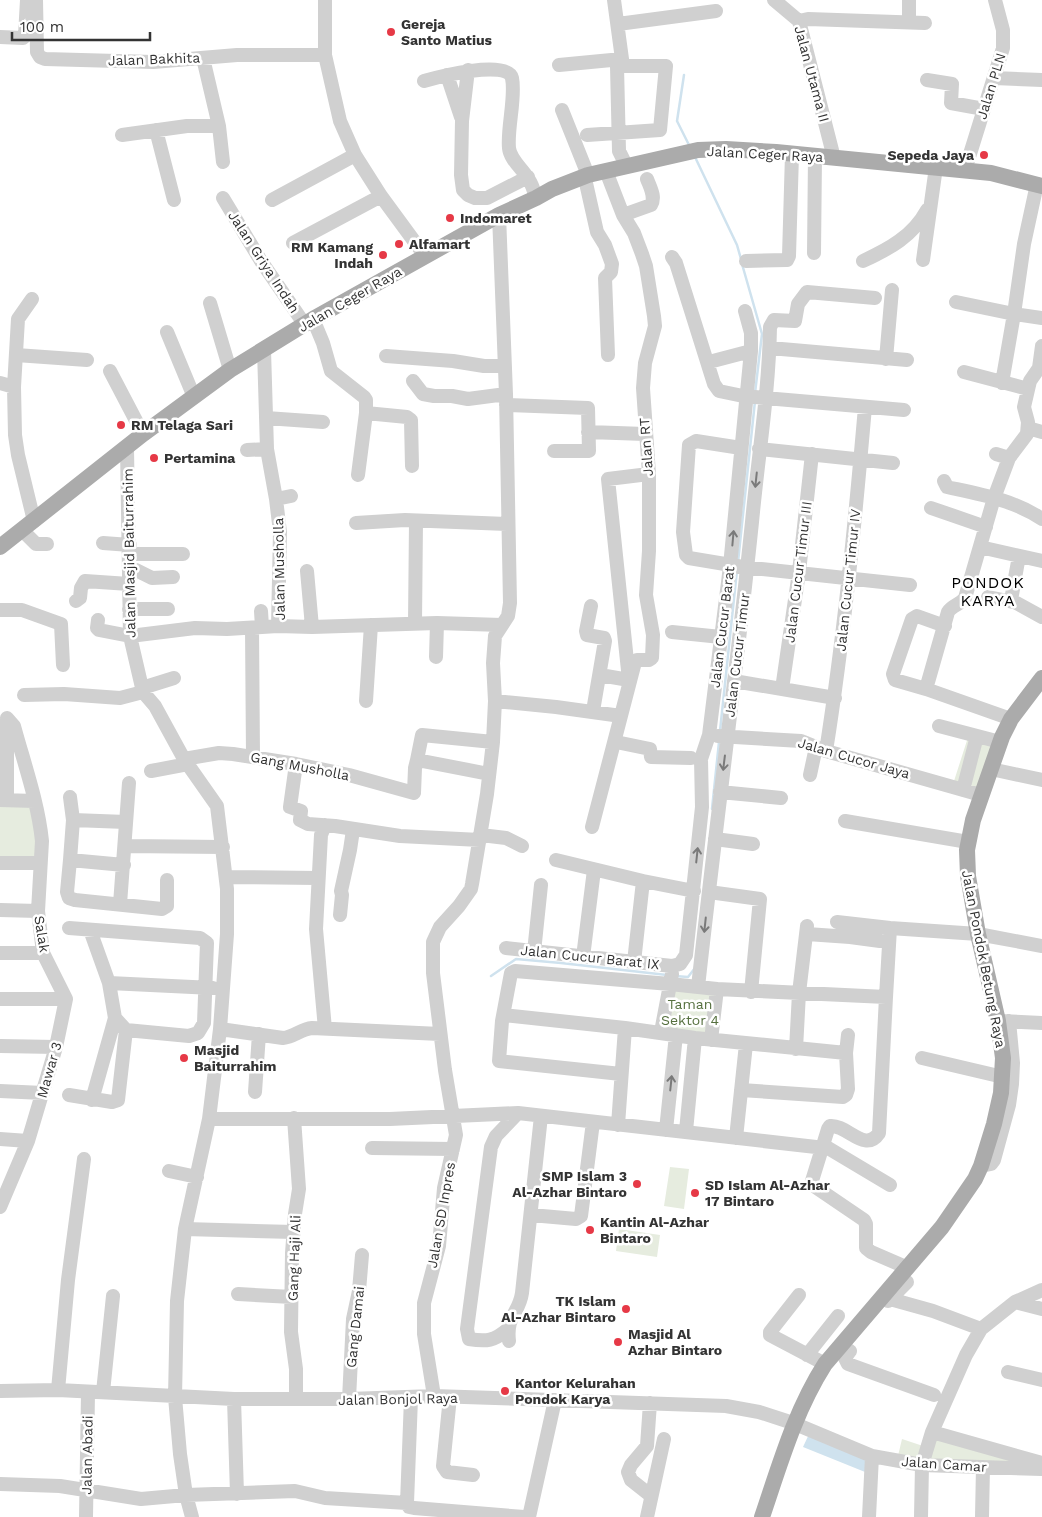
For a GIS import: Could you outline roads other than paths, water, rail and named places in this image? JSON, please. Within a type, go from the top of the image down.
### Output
[{"type":"main road","name":"Jalan Ceger Raya","points":[[2,541],[28,526],[144,434],[230,370],[309,322],[499,215],[552,189],[586,176],[626,165],[691,152],[736,150],[965,170],[1008,176],[1039,185]]},
{"type":"main road","name":"Jalan Pondok Betung Raya","points":[[762,1517],[793,1424],[816,1378],[840,1346],[908,1275],[958,1206],[976,1179],[981,1166],[998,1109],[1003,1077],[1003,1021],[978,934],[967,869],[968,842],[981,795],[1000,742],[1011,719],[1042,678]]},
{"type":"street","points":[[0,38],[23,38],[25,36],[27,0]]},
{"type":"street","name":"Jalan Bakhita","points":[[36,0],[36,52],[45,59],[153,62],[237,55],[325,55]]},
{"type":"street","points":[[325,0],[325,55],[340,121],[355,155],[425,256]]},
{"type":"street","points":[[559,65],[622,59],[621,23],[614,0]]},
{"type":"street","name":"Jalan Utama II","points":[[774,0],[799,21],[834,158]]},
{"type":"street","points":[[909,0],[909,22]]},
{"type":"street","name":"Jalan PLN","points":[[965,170],[1003,48],[1003,30],[995,0]]},
{"type":"street","points":[[621,23],[716,11]]},
{"type":"street","points":[[799,21],[808,19],[925,23]]},
{"type":"street","points":[[203,58],[219,126],[223,162]]},
{"type":"street","points":[[587,136],[618,134],[660,130],[666,66],[617,66],[618,134],[619,151],[626,165]]},
{"type":"street","points":[[468,70],[462,121],[461,184],[463,190],[474,198],[487,198],[528,177]]},
{"type":"street","points":[[424,81],[468,70],[503,71],[509,73],[512,78],[509,148],[512,158],[528,177],[536,198]]},
{"type":"street","points":[[447,75],[462,121]]},
{"type":"street","points":[[994,78],[1042,80]]},
{"type":"street","points":[[927,80],[952,84],[951,103],[984,109]]},
{"type":"street","points":[[562,110],[586,176],[598,232],[612,264],[611,272],[605,278],[608,355]]},
{"type":"street","points":[[122,135],[187,126],[219,126]]},
{"type":"street","points":[[156,130],[174,200]]},
{"type":"street","points":[[746,261],[785,262],[789,256],[792,154]]},
{"type":"street","points":[[272,200],[355,155]]},
{"type":"street","points":[[814,252],[816,156]]},
{"type":"street","points":[[923,260],[936,167]]},
{"type":"street","name":"Jalan RT","points":[[592,827],[616,742],[630,680],[637,660],[649,660],[652,658],[653,635],[646,595],[649,551],[649,474],[643,388],[645,363],[655,326],[654,316],[646,266],[634,233],[623,215],[606,171]]},
{"type":"street","points":[[623,215],[650,205],[653,202],[647,179]]},
{"type":"street","points":[[1002,383],[1024,244],[1039,185]]},
{"type":"street","points":[[293,243],[382,196]]},
{"type":"street","name":"Jalan Griya Indah","points":[[224,198],[261,261],[309,322],[323,344],[331,371],[366,400],[366,414]]},
{"type":"street","points":[[863,261],[884,252],[913,231],[929,208]]},
{"type":"street","name":"Jalan SD Inpres","points":[[434,1396],[424,1334],[424,1303],[439,1246],[442,1200],[456,1130],[452,1116],[440,1034],[433,973],[433,942],[440,927],[471,889],[490,774],[493,742],[493,653],[495,636],[508,616],[510,603],[506,399],[499,215]]},
{"type":"street","points":[[672,256],[709,362],[714,384],[719,391],[904,410]]},
{"type":"street","points":[[886,358],[892,290]]},
{"type":"street","name":"Jalan Cucur Timur","points":[[698,987],[720,792],[718,736],[734,681],[738,567],[759,449],[757,396],[770,348],[772,323],[774,320],[795,321],[798,304],[807,292],[875,298]]},
{"type":"street","points":[[32,299],[18,319],[16,355],[7,385],[28,526],[36,544],[47,544]]},
{"type":"street","points":[[956,302],[1042,318]]},
{"type":"street","points":[[210,303],[230,370]]},
{"type":"street","name":"Jalan Cucur Barat","points":[[672,975],[686,955],[702,807],[701,759],[718,736],[721,637],[738,567],[741,448],[757,396],[751,351],[751,333],[745,310]]},
{"type":"street","points":[[167,332],[194,397]]},
{"type":"street","points":[[926,689],[950,609],[961,603],[965,598],[994,498],[1002,456],[1035,430],[1024,409],[1031,378],[1038,368],[1042,346]]},
{"type":"street","points":[[770,348],[907,360]]},
{"type":"street","name":"Jalan Musholla","points":[[264,350],[267,449],[280,532],[278,626],[312,627],[437,622],[502,625]]},
{"type":"street","points":[[709,362],[751,351]]},
{"type":"street","points":[[16,355],[87,360]]},
{"type":"street","points":[[386,356],[453,361],[484,366],[504,366]]},
{"type":"street","points":[[110,372],[144,434]]},
{"type":"street","points":[[964,372],[1028,389]]},
{"type":"street","points":[[413,382],[423,394],[434,396],[452,396],[468,399],[506,399],[588,408],[589,451],[554,451]]},
{"type":"street","name":"Jalan Cucur Timur IV","points":[[810,775],[821,749],[834,698],[849,578],[865,407]]},
{"type":"street","points":[[358,475],[366,414],[407,416],[411,420],[412,466]]},
{"type":"street","points":[[266,418],[323,422]]},
{"type":"street","points":[[588,432],[645,434]]},
{"type":"street","points":[[741,448],[696,441],[691,443],[688,448],[683,532],[686,555],[691,559],[738,567],[910,585]]},
{"type":"street","name":"Jalan Masjid Baiturrahim","points":[[127,448],[130,636],[143,690],[155,706],[186,762],[217,806],[223,847],[228,915],[220,1028],[208,1119],[185,1229],[177,1301],[176,1397]]},
{"type":"street","points":[[247,450],[267,449]]},
{"type":"street","points":[[759,449],[893,463]]},
{"type":"street","name":"Jalan Cucur Timur III","points":[[782,689],[799,572],[812,454]]},
{"type":"street","points":[[600,676],[630,680],[608,479],[649,474]]},
{"type":"street","points":[[944,481],[947,486],[994,498],[1038,516]]},
{"type":"street","points":[[276,499],[290,496]]},
{"type":"street","points":[[931,508],[986,527]]},
{"type":"street","points":[[415,623],[416,521]]},
{"type":"street","points":[[356,523],[416,521],[507,524]]},
{"type":"street","points":[[103,543],[130,549],[183,554]]},
{"type":"street","points":[[980,547],[1042,561]]},
{"type":"street","points":[[1013,602],[1011,595],[1019,556]]},
{"type":"street","points":[[76,601],[80,598],[81,588],[85,581],[129,577],[136,570],[152,578],[173,577]]},
{"type":"street","points":[[306,571],[312,627]]},
{"type":"street","points":[[988,597],[1013,602],[1042,617]]},
{"type":"street","points":[[591,606],[587,634],[604,638],[605,641],[593,711]]},
{"type":"street","points":[[130,609],[168,609]]},
{"type":"street","points":[[0,610],[22,610],[61,624],[63,665]]},
{"type":"street","points":[[253,757],[257,628],[261,611]]},
{"type":"street","points":[[944,626],[917,616],[912,618],[893,674],[895,680],[1011,719]]},
{"type":"street","points":[[98,620],[97,628],[99,630],[130,636],[196,628],[226,629],[278,626]]},
{"type":"street","points":[[436,657],[437,622]]},
{"type":"street","points":[[366,701],[371,625]]},
{"type":"street","points":[[672,632],[721,637]]},
{"type":"street","points":[[24,695],[64,694],[120,698],[174,678]]},
{"type":"street","points":[[734,681],[834,698]]},
{"type":"street","points":[[494,701],[593,711],[621,716]]},
{"type":"street","points":[[4,718],[4,800],[35,801]]},
{"type":"street","name":"Salak","points":[[4,718],[14,726],[41,829],[38,911],[43,954],[66,999]]},
{"type":"street","points":[[939,726],[1000,742]]},
{"type":"street","points":[[490,774],[417,760],[422,736],[493,742]]},
{"type":"street","name":"Jalan Cucor Jaya","points":[[718,736],[800,741],[821,749],[981,795]]},
{"type":"street","points":[[963,790],[977,736]]},
{"type":"street","points":[[616,742],[650,749],[651,757],[691,758]]},
{"type":"street","name":"Gang Musholla","points":[[151,771],[219,753],[296,764],[349,775],[414,793],[417,760]]},
{"type":"street","points":[[296,764],[290,807],[301,811],[300,820],[305,823],[400,836],[506,838],[522,846]]},
{"type":"street","points":[[991,769],[1042,780]]},
{"type":"street","points":[[120,904],[129,782]]},
{"type":"street","points":[[720,792],[781,798]]},
{"type":"street","points":[[70,797],[72,820],[69,898],[157,909],[165,908],[167,906],[167,880]]},
{"type":"street","points":[[72,820],[126,822]]},
{"type":"street","points":[[845,821],[968,842]]},
{"type":"street","points":[[325,825],[321,835],[316,929],[325,1030]]},
{"type":"street","points":[[340,915],[341,891],[353,830]]},
{"type":"street","points":[[715,840],[753,844]]},
{"type":"street","points":[[125,846],[223,847]]},
{"type":"street","points":[[70,860],[124,865]]},
{"type":"street","points":[[556,860],[643,882],[694,891]]},
{"type":"street","points":[[0,863],[40,863]]},
{"type":"street","points":[[583,957],[594,870]]},
{"type":"street","points":[[226,877],[318,878]]},
{"type":"street","points":[[634,962],[643,882]]},
{"type":"street","points":[[534,952],[540,885]]},
{"type":"street","points":[[709,892],[760,899],[751,992]]},
{"type":"street","points":[[0,910],[38,911]]},
{"type":"street","points":[[836,922],[978,934],[1042,946]]},
{"type":"street","points":[[69,928],[202,938],[208,946],[203,1026],[197,1034],[189,1036],[126,1030],[115,1018]]},
{"type":"street","points":[[869,1323],[908,1275],[866,1248],[866,1224],[864,1220],[813,1187],[811,1180],[820,1146],[830,1126],[839,1127],[863,1141],[877,1137],[879,1133],[890,928]]},
{"type":"street","points":[[90,930],[109,983],[115,1018],[92,1100]]},
{"type":"street","points":[[796,1049],[799,993],[807,930],[880,941]]},
{"type":"street","name":"Jalan Cucur Barat IX","points":[[506,948],[634,962],[672,975]]},
{"type":"street","points":[[0,953],[43,954]]},
{"type":"street","points":[[621,1074],[501,1062],[498,1060],[509,976],[515,971],[672,975],[698,987],[717,989],[886,997]]},
{"type":"street","points":[[661,1032],[672,975]]},
{"type":"street","points":[[109,983],[204,987],[222,990]]},
{"type":"street","points":[[711,1040],[717,989]]},
{"type":"street","points":[[0,999],[66,999]]},
{"type":"street","name":"Mawar 3","points":[[0,1207],[5,1187],[28,1141],[56,1047],[66,999]]},
{"type":"street","points":[[504,1015],[661,1032],[746,1044],[846,1053]]},
{"type":"street","points":[[981,1166],[991,1164],[994,1160],[1009,1105],[1013,1072],[1003,1021],[1042,1024]]},
{"type":"street","points":[[220,1028],[286,1038],[308,1028],[440,1034]]},
{"type":"street","points":[[618,1125],[625,1028]]},
{"type":"street","points":[[69,1095],[92,1100],[116,1102],[118,1100],[126,1030]]},
{"type":"street","points":[[255,1092],[259,1034]]},
{"type":"street","points":[[666,1130],[676,1035]]},
{"type":"street","points":[[741,1090],[843,1097],[848,1090],[846,1053],[848,1035]]},
{"type":"street","points":[[686,1132],[695,1038]]},
{"type":"street","points":[[736,1138],[746,1044]]},
{"type":"street","points":[[0,1046],[56,1047]]},
{"type":"street","points":[[922,1058],[1003,1077]]},
{"type":"street","points":[[0,1091],[43,1093]]},
{"type":"street","points":[[208,1119],[390,1119],[518,1114],[541,1116],[820,1146],[890,1185]]},
{"type":"street","points":[[518,1114],[496,1136],[491,1146],[467,1329],[469,1338],[494,1340],[508,1335],[512,1314],[520,1304],[541,1116]]},
{"type":"street","name":"Gang Haji Ali","points":[[294,1118],[299,1189],[294,1232],[291,1332],[296,1369],[296,1399]]},
{"type":"street","points":[[531,1215],[576,1220],[580,1218],[593,1122]]},
{"type":"street","points":[[0,1139],[28,1141]]},
{"type":"street","points":[[372,1148],[453,1149]]},
{"type":"street","points":[[58,1390],[68,1280],[84,1159]]},
{"type":"street","points":[[169,1171],[197,1177]]},
{"type":"street","points":[[185,1229],[294,1232]]},
{"type":"street","name":"Gang Damai","points":[[349,1399],[353,1319],[358,1301],[362,1255]]},
{"type":"street","points":[[921,1517],[922,1465],[932,1432],[951,1386],[981,1329],[1015,1302],[1042,1290]]},
{"type":"street","points":[[238,1294],[292,1297]]},
{"type":"street","points":[[799,1294],[770,1334],[825,1364]]},
{"type":"street","points":[[103,1392],[113,1296]]},
{"type":"street","points":[[890,1299],[933,1311],[981,1329]]},
{"type":"street","points":[[1015,1302],[1042,1309]]},
{"type":"street","points":[[806,1355],[838,1316]]},
{"type":"street","points":[[840,1346],[850,1351],[845,1358],[848,1364],[934,1395]]},
{"type":"street","points":[[1008,1372],[1042,1380]]},
{"type":"street","name":"Jalan Bonjol Raya","points":[[0,1391],[58,1390],[234,1399],[349,1399],[434,1396],[650,1403],[737,1407],[759,1412],[793,1424]]},
{"type":"street","name":"Jalan Abadi","points":[[86,1517],[88,1393]]},
{"type":"street","points":[[176,1397],[180,1454],[186,1495],[192,1517]]},
{"type":"street","points":[[450,1397],[444,1470],[451,1474],[473,1475]]},
{"type":"street","points":[[412,1398],[407,1503],[409,1507],[524,1517]]},
{"type":"street","points":[[234,1399],[237,1494]]},
{"type":"street","points":[[529,1517],[555,1400]]},
{"type":"street","points":[[650,1403],[648,1443],[631,1465],[628,1474],[631,1480],[650,1496]]},
{"type":"street","name":"Jalan Camar","points":[[793,1424],[872,1456],[922,1465],[1042,1469]]},
{"type":"street","points":[[932,1432],[1042,1464]]},
{"type":"street","points":[[647,1517],[650,1496],[664,1439]]},
{"type":"street","points":[[869,1517],[872,1456]]},
{"type":"street","points":[[982,1517],[983,1467]]},
{"type":"street","points":[[0,1484],[60,1486],[141,1499],[186,1495],[299,1492],[325,1498],[407,1503]]},
{"type":"water","points":[[810,1432],[871,1457],[870,1474],[803,1447]]},
{"type":"waterway","points":[[684,75],[677,121],[689,145]]},
{"type":"waterway","points":[[695,157],[737,245],[741,259]]},
{"type":"waterway","points":[[742,264],[762,334],[755,393]]},
{"type":"waterway","points":[[738,562],[755,401]]},
{"type":"waterway","points":[[720,731],[737,570]]},
{"type":"waterway","points":[[712,809],[719,742]]},
{"type":"waterway","points":[[491,976],[516,959],[667,975]]},
{"type":"waterway","points":[[675,976],[688,977],[695,968]]},
{"type":"place","name":"Gereja Santo Matius","points":[[391,32]]},
{"type":"place","name":"Sepeda Jaya","points":[[984,155]]},
{"type":"place","name":"Indomaret","points":[[450,218]]},
{"type":"place","name":"Alfamart","points":[[399,244]]},
{"type":"place","name":"RM Kamang Indah","points":[[383,255]]},
{"type":"place","name":"RM Telaga Sari","points":[[121,425]]},
{"type":"place","name":"Pertamina","points":[[154,458]]},
{"type":"place","name":"Masjid Baiturrahim","points":[[184,1058]]},
{"type":"place","name":"SMP Islam 3 Al-Azhar Bintaro","points":[[637,1184]]},
{"type":"place","name":"SD Islam Al-Azhar 17 Bintaro","points":[[695,1193]]},
{"type":"place","name":"Kantin Al-Azhar Bintaro","points":[[590,1230]]},
{"type":"place","name":"TK Islam Al-Azhar Bintaro","points":[[626,1309]]},
{"type":"place","name":"Masjid Al Azhar Bintaro","points":[[618,1342]]},
{"type":"place","name":"Kantor Kelurahan Pondok Karya","points":[[505,1391]]},
{"type":"district","name":"PONDOK KARYA","points":[[988,591]]},
{"type":"park label","name":"Taman Sektor 4","points":[[690,1012]]}]
